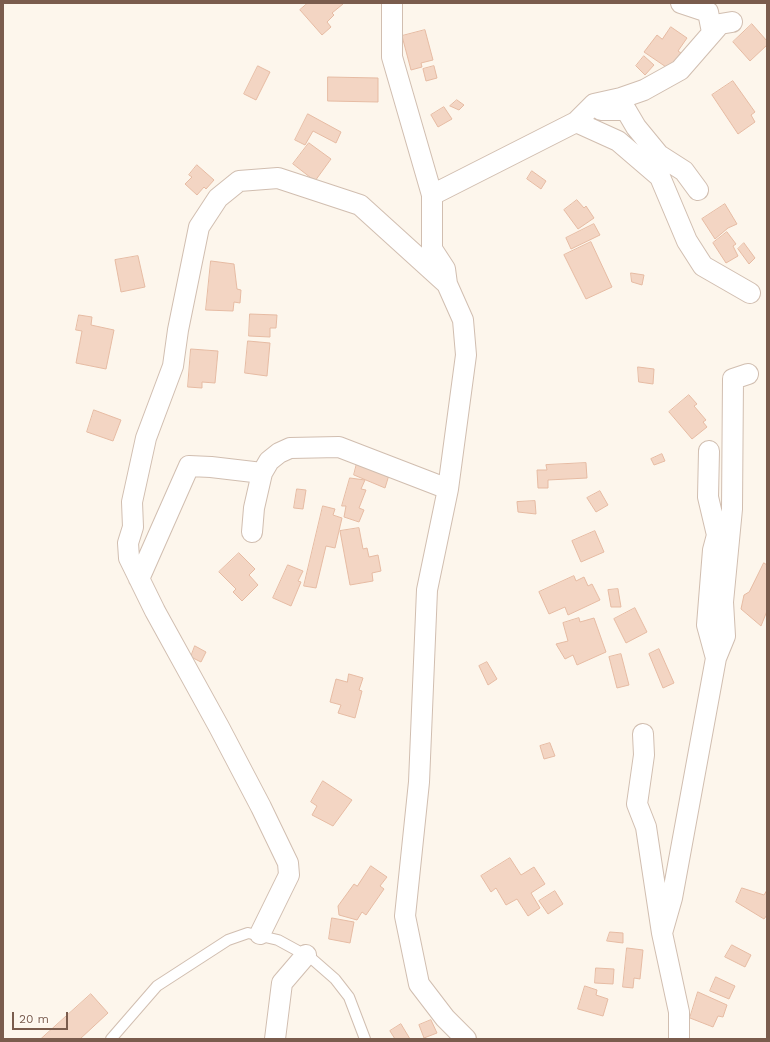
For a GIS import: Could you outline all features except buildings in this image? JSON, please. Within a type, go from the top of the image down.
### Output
[{"type":"street","points":[[392,3],[392,57],[432,195],[432,249],[444,268],[447,284],[463,320],[466,354],[448,489],[427,590],[420,782],[405,916],[419,984],[445,1018],[466,1039]]},
{"type":"street","points":[[681,3],[708,12],[712,32]]},
{"type":"street","points":[[576,122],[594,104],[622,98],[644,90],[680,70],[720,24],[732,22]]},
{"type":"street","points":[[432,195],[603,109],[626,110],[636,127],[659,155],[684,171],[698,190]]},
{"type":"street","points":[[576,122],[618,141],[660,177],[687,241],[703,266],[750,293]]},
{"type":"street","points":[[260,934],[289,875],[288,863],[220,727],[155,611],[129,558],[128,543],[133,527],[132,502],[146,438],[173,366],[178,330],[199,227],[218,198],[240,181],[278,178],[360,205],[447,284]]},
{"type":"street","points":[[662,933],[672,898],[716,658],[725,636],[724,602],[732,509],[733,379],[748,374]]},
{"type":"street","points":[[252,532],[254,508],[262,473],[269,461],[279,453],[290,448],[339,447],[448,489]]},
{"type":"street","points":[[709,451],[708,497],[717,535],[713,550],[707,625],[716,658]]},
{"type":"street","points":[[139,579],[188,466],[262,473]]},
{"type":"street","points":[[643,734],[644,755],[637,804],[646,827],[662,933],[679,1012],[679,1039]]},
{"type":"street","points":[[275,1039],[282,982],[306,955]]},
{"type":"lane","points":[[110,1039],[156,986],[228,940],[248,933],[260,934],[278,940],[306,955],[335,979],[349,997],[365,1039]]}]
